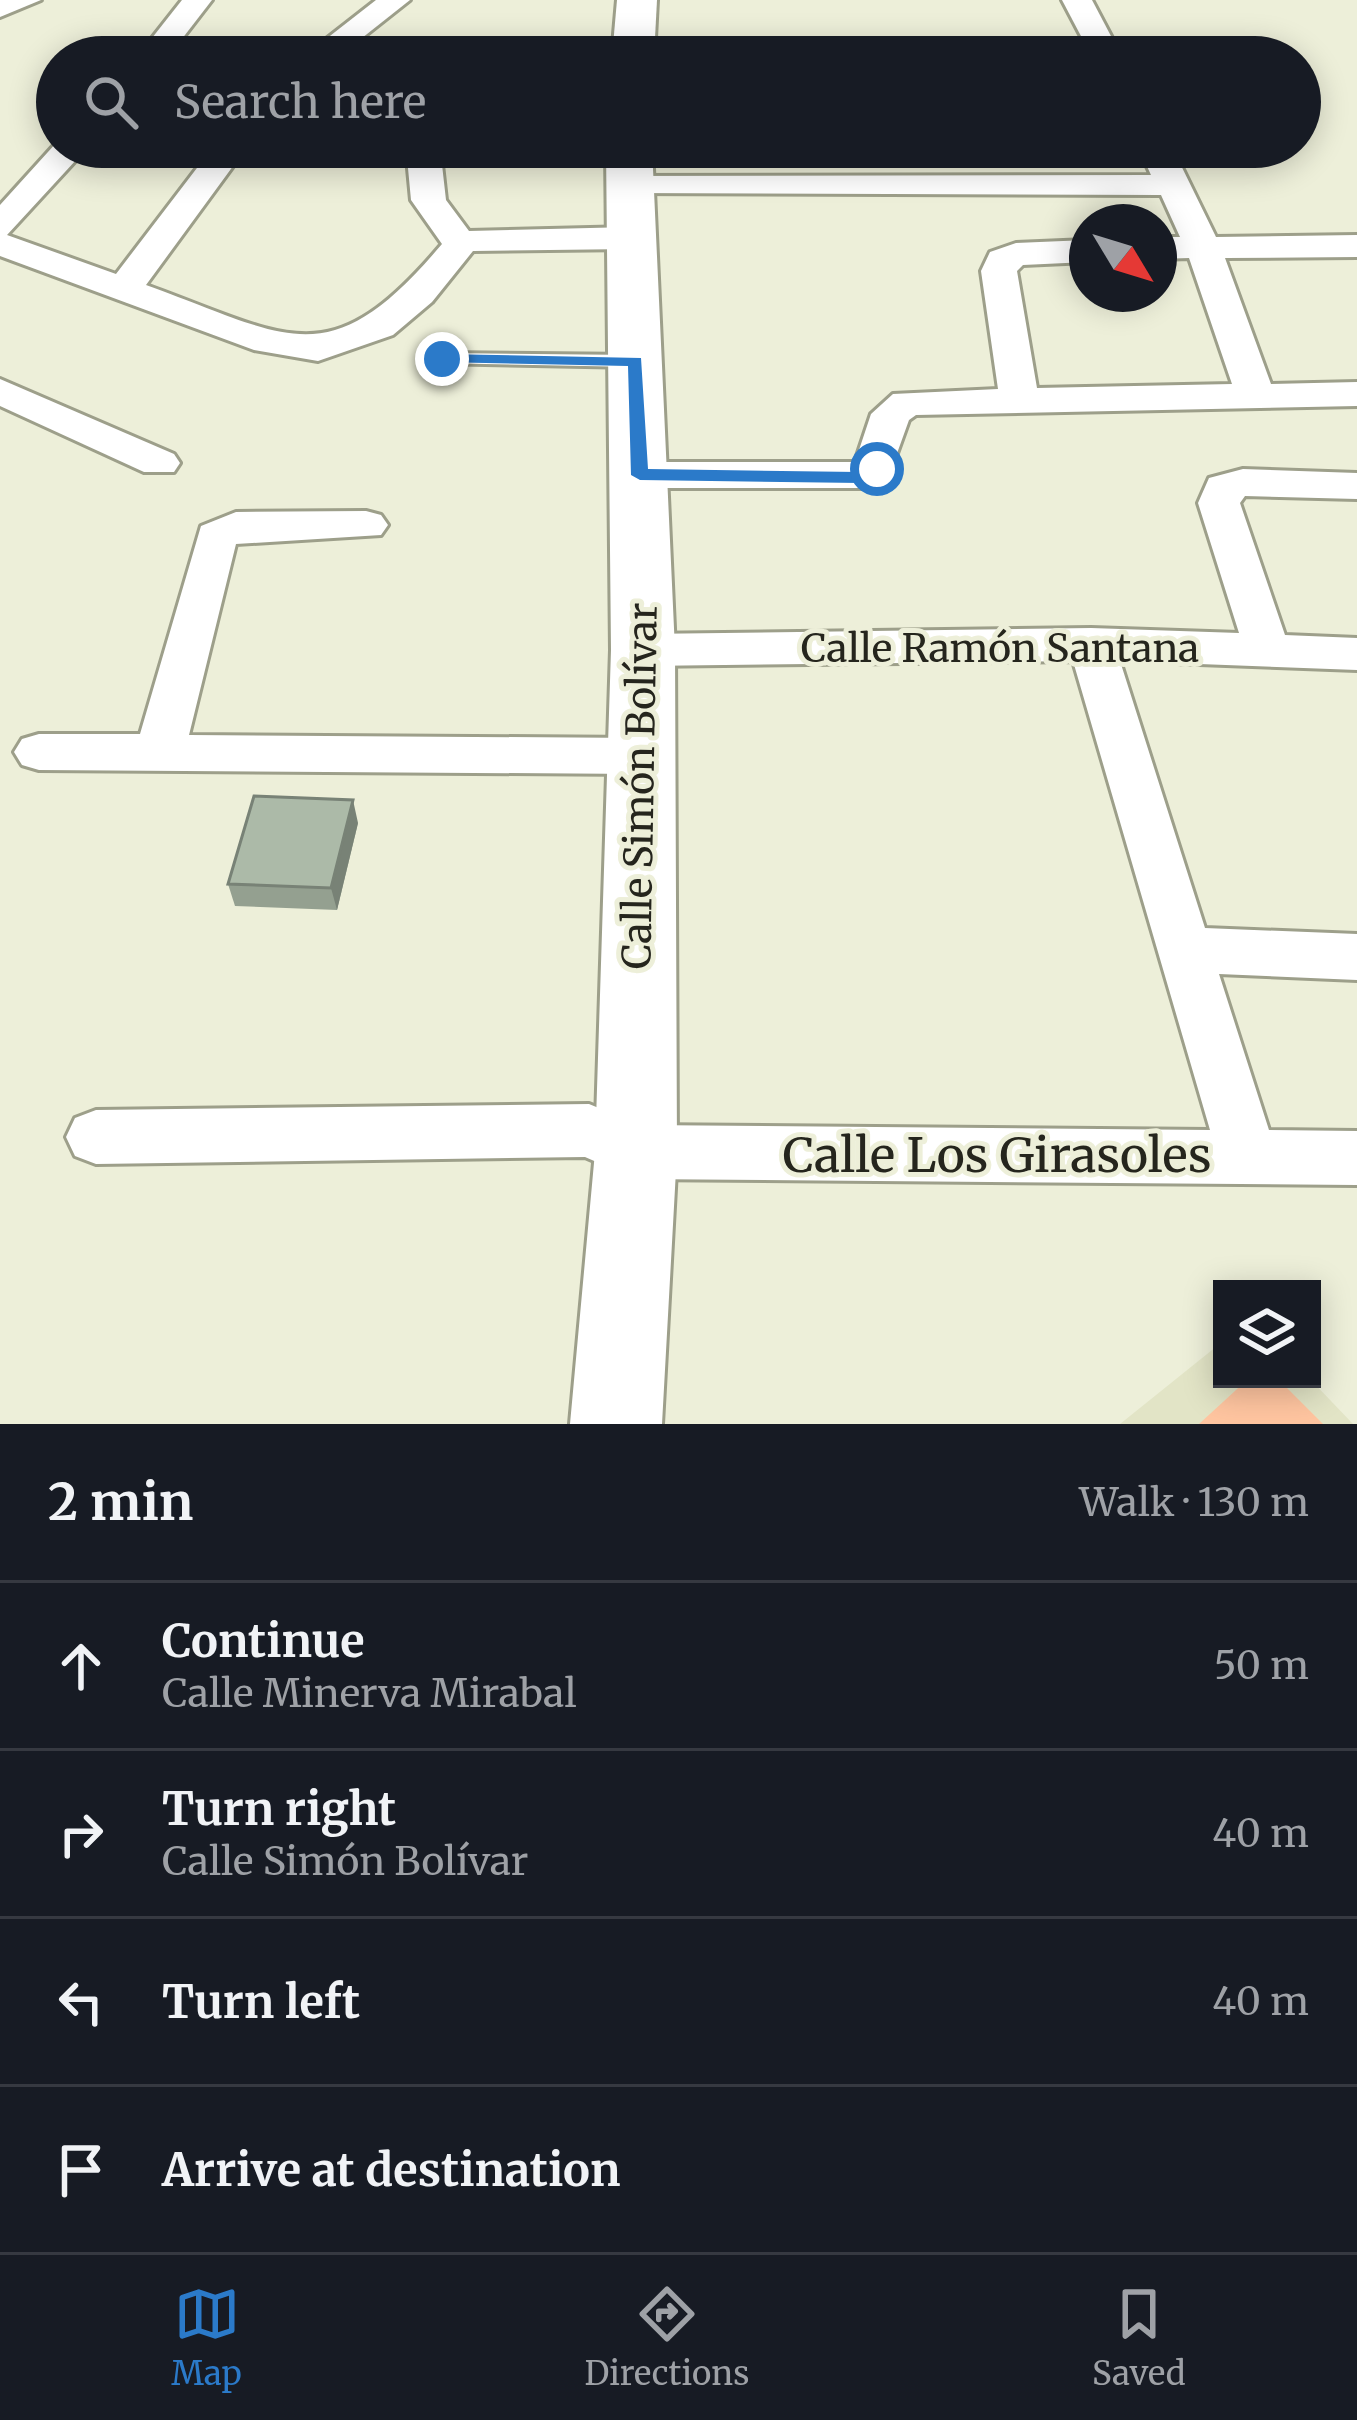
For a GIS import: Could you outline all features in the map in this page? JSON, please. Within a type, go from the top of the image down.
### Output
[{"type":"street","points":[[0,8],[26,0]]},
{"type":"street","points":[[168,36],[197,0]]},
{"type":"street","points":[[346,36],[394,0]]},
{"type":"street","points":[[634,36],[637,0]]},
{"type":"street","points":[[1077,0],[1096,36]]},
{"type":"street","points":[[0,226],[52,168]]},
{"type":"street","points":[[125,287],[214,168]]},
{"type":"street","points":[[422,168],[421,187],[436,220],[460,243]]},
{"type":"street","points":[[1166,168],[1203,247],[1255,394]]},
{"type":"street","points":[[0,244],[268,342],[319,349],[380,327],[419,293],[460,243],[630,189],[1175,185]]},
{"type":"street","name":"Calle Simón Bolívar","points":[[616,1424],[636,1152],[643,650],[630,189]]},
{"type":"street","points":[[1177,248],[1357,246]]},
{"type":"street","points":[[1019,397],[999,271],[1003,260],[1016,254],[1069,252]]},
{"type":"street","points":[[0,391],[159,463]]},
{"type":"street","points":[[640,475],[861,478],[877,469],[896,407],[1019,397],[1357,394]]},
{"type":"street","points":[[1268,650],[1219,503],[1224,488],[1244,482],[1357,486]]},
{"type":"street","points":[[160,751],[216,536],[236,526],[366,525]]},
{"type":"street","points":[[1091,644],[1248,1157]]},
{"type":"street","name":"Calle Ramón Santana","points":[[643,650],[1091,644],[1357,654]]},
{"type":"street","points":[[39,752],[640,756]]},
{"type":"street","points":[[1186,950],[1357,957]]},
{"type":"street","points":[[96,1137],[589,1130],[636,1152]]},
{"type":"street","name":"Calle Los Girasoles","points":[[636,1152],[1357,1158]]},
{"type":"lane","points":[[442,359],[635,361]]},
{"type":"shaded area","points":[[1213,1349],[1213,1388],[1319,1388],[1353,1424],[1120,1424]]},
{"type":"shaded area","points":[[1238,1388],[1287,1388],[1323,1424],[1199,1424]]},
{"type":"building","points":[[254,796],[353,800],[331,888],[228,884]]},
{"type":"route","points":[[442,359],[635,361],[640,475],[861,478],[877,469]]}]
